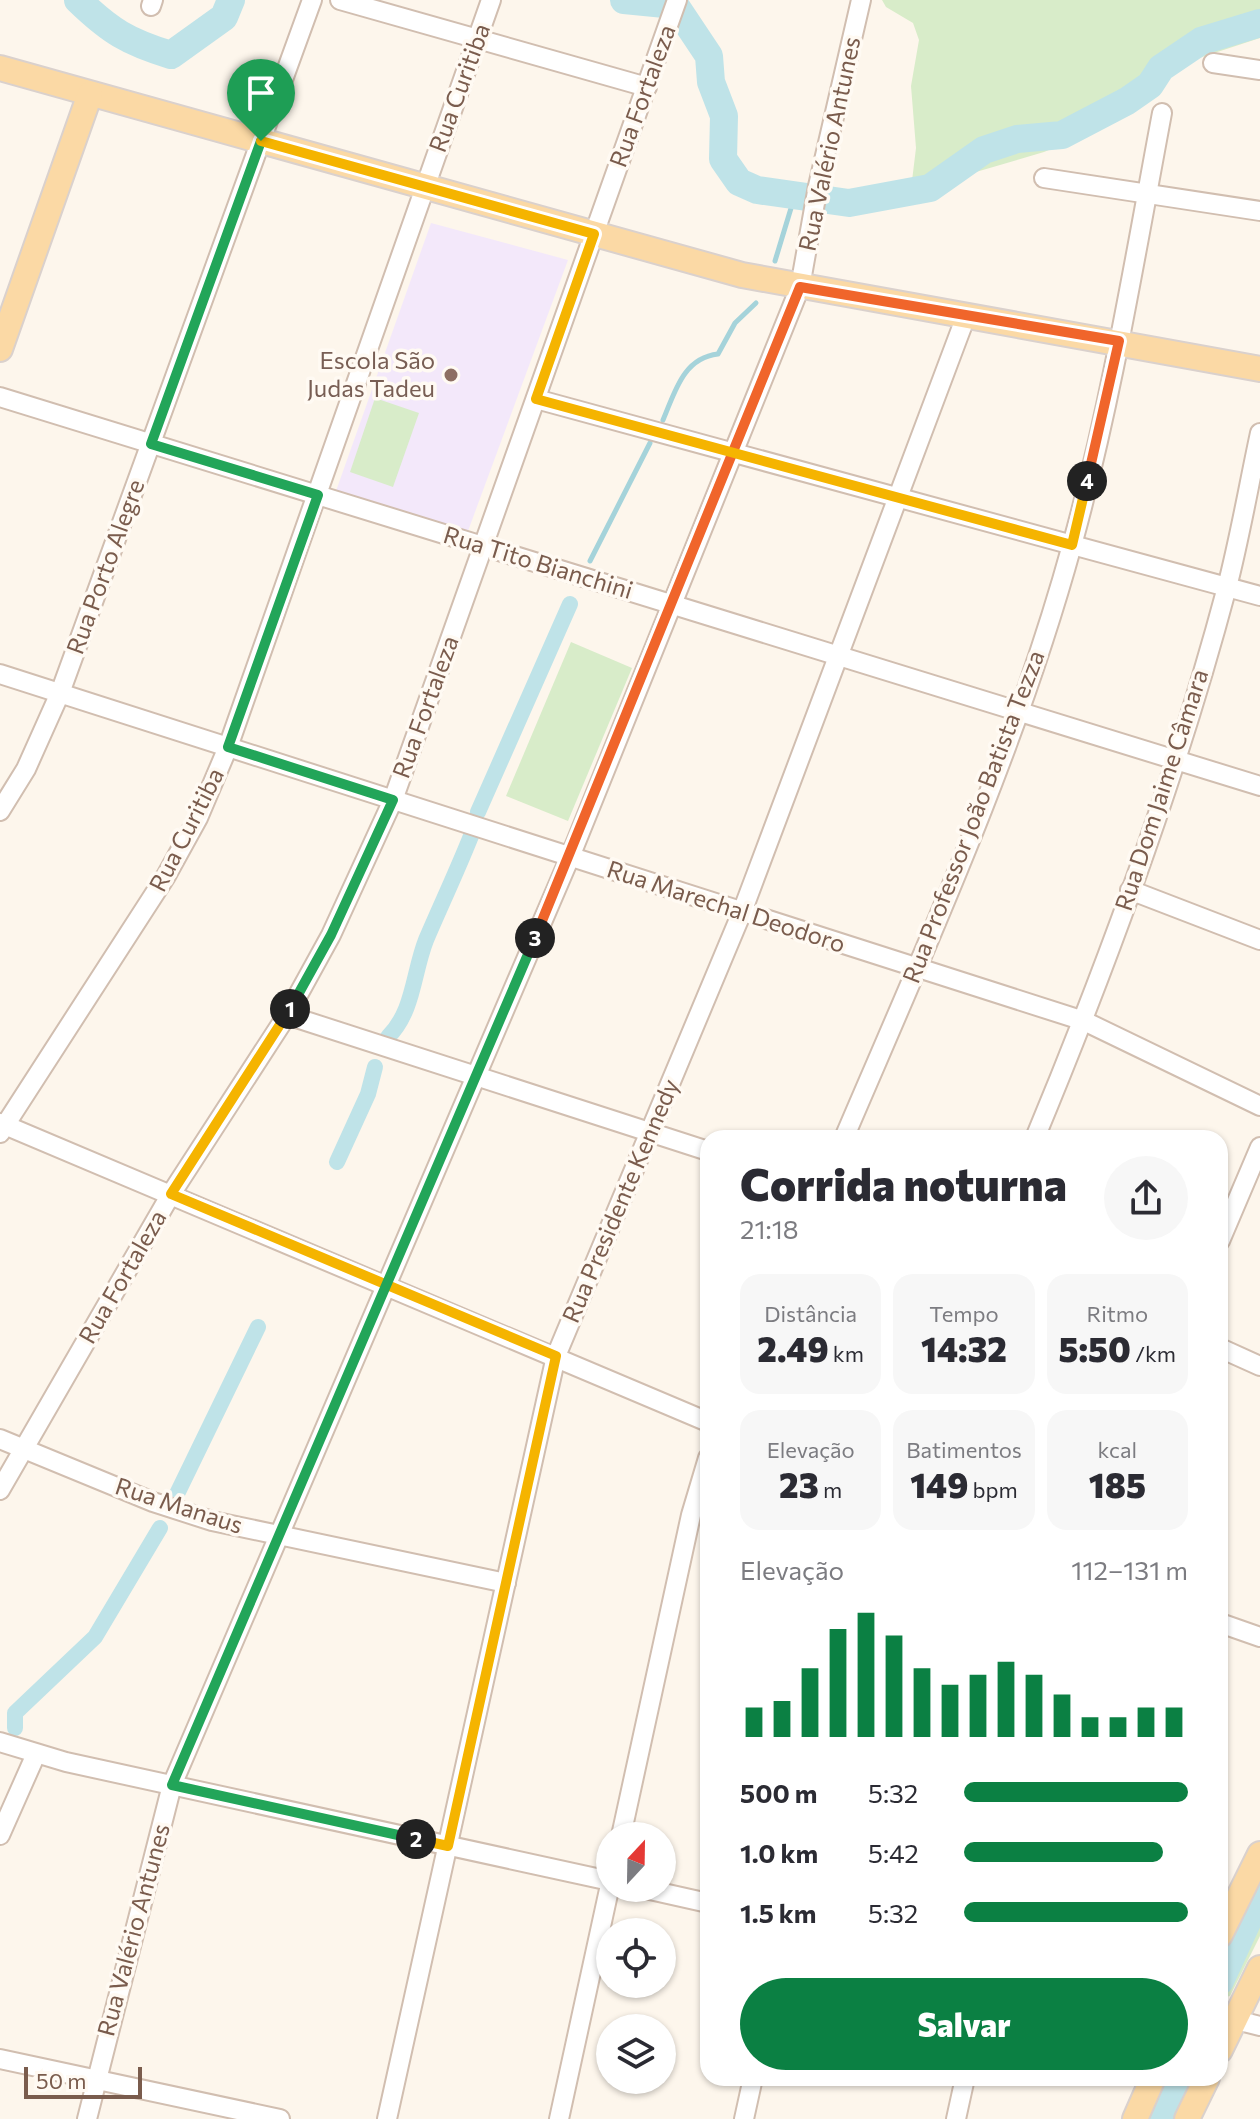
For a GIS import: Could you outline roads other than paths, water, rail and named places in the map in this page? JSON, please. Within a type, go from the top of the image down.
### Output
[{"type":"main road","points":[[0,68],[742,275],[1260,369]]},
{"type":"main road","points":[[0,298],[82,91]]},
{"type":"main road","points":[[0,349],[82,91]]},
{"type":"main road","points":[[1228,1919],[1260,1854]]},
{"type":"main road","points":[[1228,2016],[1260,1968]]},
{"type":"main road","points":[[1135,2119],[1149,2086]]},
{"type":"main road","points":[[1187,2119],[1203,2086]]},
{"type":"street","name":"Rua Porto Alegre","points":[[0,811],[26,769],[60,693],[312,0]]},
{"type":"street","points":[[340,0],[647,87]]},
{"type":"street","name":"Rua Curitiba","points":[[2,1127],[166,876],[198,818],[228,747],[491,0]]},
{"type":"street","name":"Rua Valério Antunes","points":[[87,2119],[94,2079],[172,1785],[570,857],[800,287],[818,186],[861,0]]},
{"type":"street","name":"Rua Fortaleza","points":[[0,1490],[171,1194],[287,1015],[331,935],[393,800],[674,8]]},
{"type":"street","points":[[1213,63],[1260,70]]},
{"type":"street","name":"Rua Professor João Batista Tezza","points":[[847,1130],[917,968],[1020,712],[1072,545],[1119,341],[1162,113]]},
{"type":"street","points":[[1044,178],[1260,211]]},
{"type":"street","name":"Rua Presidente Kennedy","points":[[387,2119],[556,1356],[742,912],[966,316]]},
{"type":"street","name":"Rua Tito Bianchini","points":[[0,397],[1260,786]]},
{"type":"street","points":[[536,399],[1260,596]]},
{"type":"street","name":"Rua Dom Jaime Câmara","points":[[1038,1130],[1084,1021],[1174,759],[1227,587],[1260,433]]},
{"type":"street","name":"Rua Marechal Deodoro","points":[[0,674],[1084,1021],[1260,1106]]},
{"type":"street","points":[[1130,890],[1260,940]]},
{"type":"street","points":[[287,1015],[700,1149]]},
{"type":"street","points":[[2,1127],[171,1194],[700,1419]]},
{"type":"street","points":[[1228,1222],[1260,1147]]},
{"type":"street","points":[[1228,1352],[1260,1366]]},
{"type":"street","name":"Rua Manaus","points":[[0,1439],[153,1502],[279,1536],[506,1583]]},
{"type":"street","points":[[624,1822],[700,1485]]},
{"type":"street","points":[[1228,1626],[1260,1637]]},
{"type":"street","points":[[0,1742],[36,1754],[596,1880]]},
{"type":"street","points":[[0,1835],[36,1754]]},
{"type":"street","points":[[676,1896],[700,1901]]},
{"type":"street","points":[[559,2119],[606,1902]]},
{"type":"street","points":[[1228,2018],[1260,2026]]},
{"type":"street","points":[[0,2059],[280,2119]]},
{"type":"street","points":[[744,2119],[751,2086]]},
{"type":"street","points":[[956,2119],[963,2086]]},
{"type":"waterway","points":[[78,0],[120,34],[171,55],[224,17],[231,0]]},
{"type":"waterway","points":[[624,0],[675,5],[709,56],[711,82],[724,116],[723,159],[739,182],[757,190],[849,203],[930,188],[984,150],[1017,139],[1062,135],[1127,101],[1150,85],[1161,68],[1201,41],[1260,23]]},
{"type":"waterway","points":[[775,261],[795,195]]},
{"type":"waterway","points":[[663,420],[676,388],[688,369],[696,362],[718,354],[735,323],[756,303]]},
{"type":"waterway","points":[[590,561],[650,443]]},
{"type":"waterway","points":[[478,812],[570,604]]},
{"type":"waterway","points":[[388,1037],[397,1027],[408,1004],[426,940],[471,836]]},
{"type":"waterway","points":[[337,1162],[368,1094],[375,1067]]},
{"type":"waterway","points":[[176,1496],[258,1327]]},
{"type":"waterway","points":[[15,1728],[15,1713],[95,1637],[160,1528]]},
{"type":"waterway","points":[[1228,1964],[1260,1894]]},
{"type":"waterway","points":[[1159,2119],[1173,2086]]},
{"type":"place","name":"Escola São Judas Tadeu","points":[[451,375]]}]
